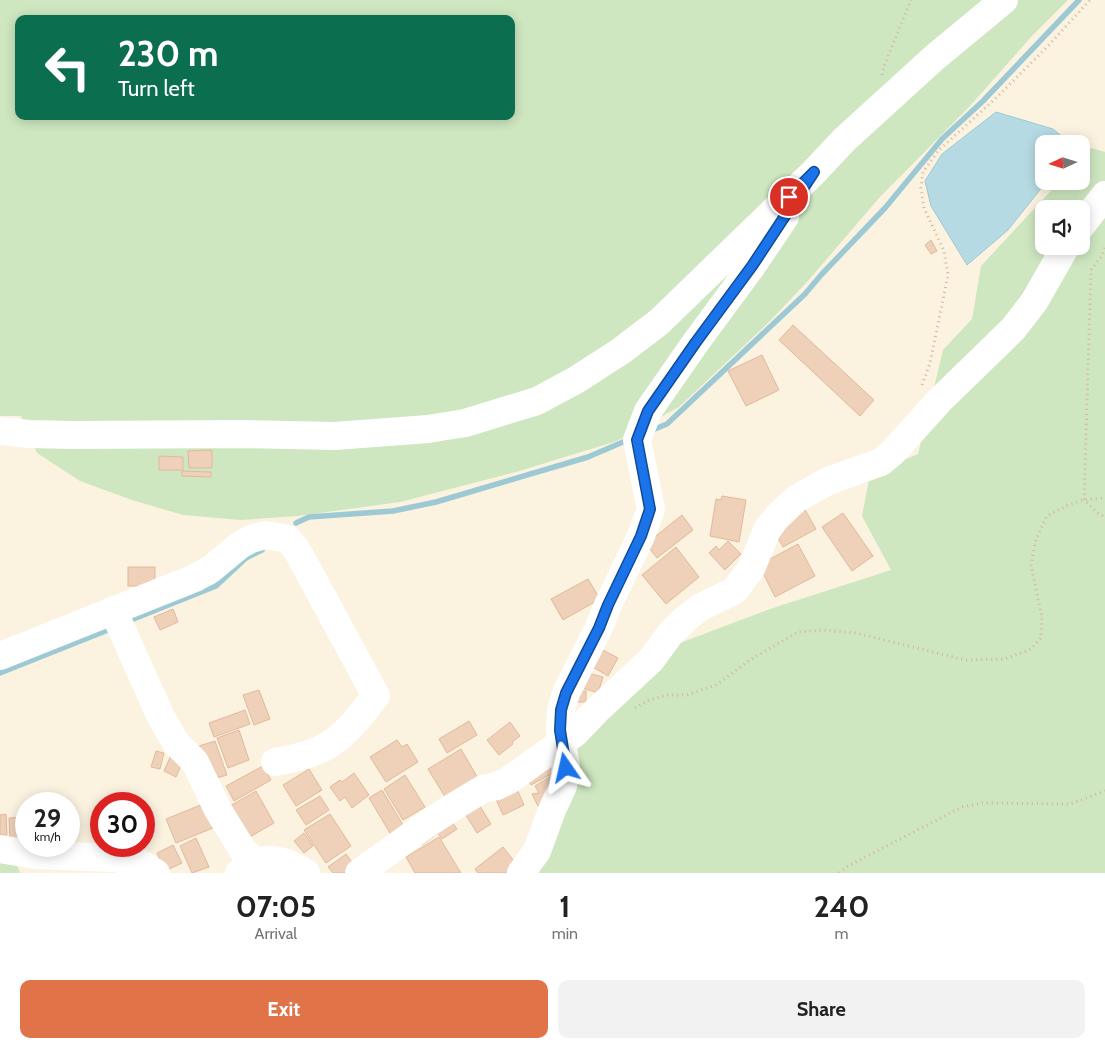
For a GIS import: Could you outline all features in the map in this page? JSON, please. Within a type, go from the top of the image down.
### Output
[{"type":"street","points":[[0,430],[29,434],[73,436],[243,434],[335,436],[428,429],[465,423],[536,401],[576,380],[621,351],[659,322],[814,172],[844,140],[934,58],[1004,0]]},
{"type":"street","points":[[521,873],[537,851],[563,786],[566,768],[560,730],[561,710],[566,693],[599,628],[641,536],[650,509],[637,440],[648,411],[752,266],[814,172]]},
{"type":"street","points":[[1090,214],[1105,195]]},
{"type":"street","points":[[359,873],[427,824],[483,789],[497,786],[509,780],[575,733],[651,660],[670,634],[683,621],[699,608],[734,591],[751,569],[767,530],[777,517],[796,499],[828,481],[881,462],[892,453],[939,401],[1013,329],[1034,302],[1061,255]]},
{"type":"street","points":[[0,656],[194,578],[211,569],[240,545],[251,539],[265,535],[288,539],[298,552],[376,696],[354,723],[330,744],[304,755],[275,762]]},
{"type":"street","points":[[113,610],[161,717],[176,743],[195,762],[218,810],[244,852],[248,867],[268,859],[286,863],[306,873]]},
{"type":"street","points":[[0,849],[36,854],[116,858],[140,863],[156,873]]},
{"type":"path","points":[[882,76],[884,66],[911,0]]},
{"type":"path","points":[[920,391],[930,363],[944,303],[948,276],[944,251],[924,208],[921,188],[923,172],[938,152],[1048,46],[1090,0]]},
{"type":"path","points":[[1105,248],[1101,257],[1090,270],[1084,500],[1105,517]]},
{"type":"path","points":[[627,713],[649,700],[667,695],[686,695],[718,684],[750,660],[798,632],[823,630],[856,633],[965,660],[1005,659],[1031,649],[1040,638],[1042,617],[1031,565],[1036,539],[1047,516],[1068,505],[1084,500],[1105,498]]},
{"type":"path","points":[[839,873],[848,866],[962,807],[982,803],[1070,804],[1105,791]]},
{"type":"green space","points":[[0,0],[1068,0],[1031,37],[970,106],[879,198],[807,282],[768,323],[679,407],[617,441],[516,472],[400,502],[298,516],[241,520],[183,515],[132,500],[80,481],[37,453],[21,416],[0,416]]},
{"type":"green space","points":[[1090,149],[1105,152],[1105,873],[524,873],[578,784],[568,738],[627,663],[770,609],[891,570],[862,516],[870,474],[918,454],[943,350],[972,319],[981,266],[1035,208],[1035,255],[1090,255],[1090,200],[1042,200],[1052,190],[1090,190]]},
{"type":"green space","points":[[15,860],[20,873],[0,873],[0,863]]},
{"type":"water","points":[[996,112],[1053,129],[1060,135],[1035,135],[1035,190],[1040,190],[1008,230],[967,265],[931,206],[925,181],[942,154]]},
{"type":"building","points":[[931,240],[937,251],[931,254],[925,245]]},
{"type":"building","points":[[793,325],[874,400],[860,416],[779,340]]},
{"type":"building","points":[[762,355],[779,390],[746,406],[728,371]]},
{"type":"building","points":[[212,450],[212,468],[189,468],[188,451]]},
{"type":"building","points":[[159,456],[183,457],[183,470],[159,470]]},
{"type":"building","points":[[182,471],[211,472],[211,477],[182,476]]},
{"type":"building","points":[[722,496],[746,500],[739,542],[710,536],[716,499],[721,500]]},
{"type":"building","points":[[804,508],[816,529],[783,547],[771,526]]},
{"type":"building","points":[[843,513],[873,556],[852,571],[822,527]]},
{"type":"building","points":[[682,515],[693,530],[657,558],[646,544]]},
{"type":"building","points":[[728,541],[741,554],[725,570],[709,553],[716,546],[719,550]]},
{"type":"building","points":[[798,544],[815,576],[775,597],[759,565]]},
{"type":"building","points":[[676,547],[699,577],[666,604],[642,575]]},
{"type":"building","points":[[128,567],[155,567],[155,586],[128,586]]},
{"type":"building","points":[[588,579],[600,599],[563,620],[551,599]]},
{"type":"building","points":[[173,609],[178,622],[160,630],[154,617]]},
{"type":"building","points":[[601,649],[618,658],[608,676],[591,666]]},
{"type":"building","points":[[584,672],[603,677],[598,693],[579,687]]},
{"type":"building","points":[[259,690],[270,719],[254,725],[243,695]]},
{"type":"building","points":[[574,691],[586,691],[586,702],[574,702]]},
{"type":"building","points":[[245,710],[250,724],[214,737],[209,723]]},
{"type":"building","points":[[469,721],[477,735],[447,753],[439,739]]},
{"type":"building","points":[[510,722],[520,736],[499,755],[487,740]]},
{"type":"building","points":[[239,730],[249,760],[228,768],[217,738]]},
{"type":"building","points":[[397,740],[402,747],[407,744],[418,762],[386,782],[370,757]]},
{"type":"building","points":[[215,741],[227,775],[207,781],[196,747]]},
{"type":"building","points":[[461,749],[479,780],[447,800],[428,769]]},
{"type":"building","points":[[156,751],[164,753],[160,769],[151,767]]},
{"type":"building","points":[[172,753],[184,759],[176,777],[164,771]]},
{"type":"building","points":[[547,761],[553,773],[531,785],[524,773]]},
{"type":"building","points":[[263,766],[271,780],[234,801],[226,786]]},
{"type":"building","points":[[309,769],[322,790],[296,806],[283,785]]},
{"type":"building","points":[[354,773],[369,795],[352,808],[345,797],[340,801],[330,787],[340,780],[342,782]]},
{"type":"building","points":[[405,775],[425,807],[403,820],[384,789]]},
{"type":"building","points":[[551,776],[557,787],[542,814],[532,794],[539,793],[535,786]]},
{"type":"building","points":[[516,787],[524,805],[503,815],[495,797]]},
{"type":"building","points":[[382,790],[406,830],[393,838],[369,798]]},
{"type":"building","points":[[256,791],[274,823],[248,838],[230,806]]},
{"type":"building","points":[[320,796],[329,810],[306,825],[296,810]]},
{"type":"building","points":[[475,798],[491,824],[477,833],[461,807]]},
{"type":"building","points":[[208,802],[218,826],[176,843],[166,819]]},
{"type":"building","points":[[6,814],[7,835],[0,835],[0,815]]},
{"type":"building","points":[[330,814],[351,846],[326,863],[304,830]]},
{"type":"building","points":[[447,815],[457,829],[442,839],[438,833],[422,845],[416,836]]},
{"type":"building","points":[[9,818],[15,818],[15,842],[10,842]]},
{"type":"building","points":[[304,833],[313,846],[304,853],[294,841]]},
{"type":"building","points":[[439,837],[461,873],[415,873],[406,857]]},
{"type":"building","points":[[196,838],[209,867],[192,873],[180,846]]},
{"type":"building","points":[[173,845],[182,863],[165,871],[157,853]]},
{"type":"building","points":[[503,847],[518,866],[510,873],[478,873],[475,869]]},
{"type":"building","points":[[346,854],[354,865],[344,873],[333,873],[328,867]]},
{"type":"waterway","points":[[650,431],[667,424],[805,294],[885,208],[942,139],[983,101],[1079,0]]},
{"type":"waterway","points":[[296,523],[309,517],[393,511],[436,502],[588,457],[630,439]]},
{"type":"waterway","points":[[126,622],[216,586],[246,558],[262,550]]},
{"type":"waterway","points":[[0,673],[113,628]]},
{"type":"route","points":[[566,768],[560,730],[561,710],[566,693],[599,628],[641,536],[650,509],[637,440],[648,411],[730,294],[752,266],[814,172],[789,197]]}]
